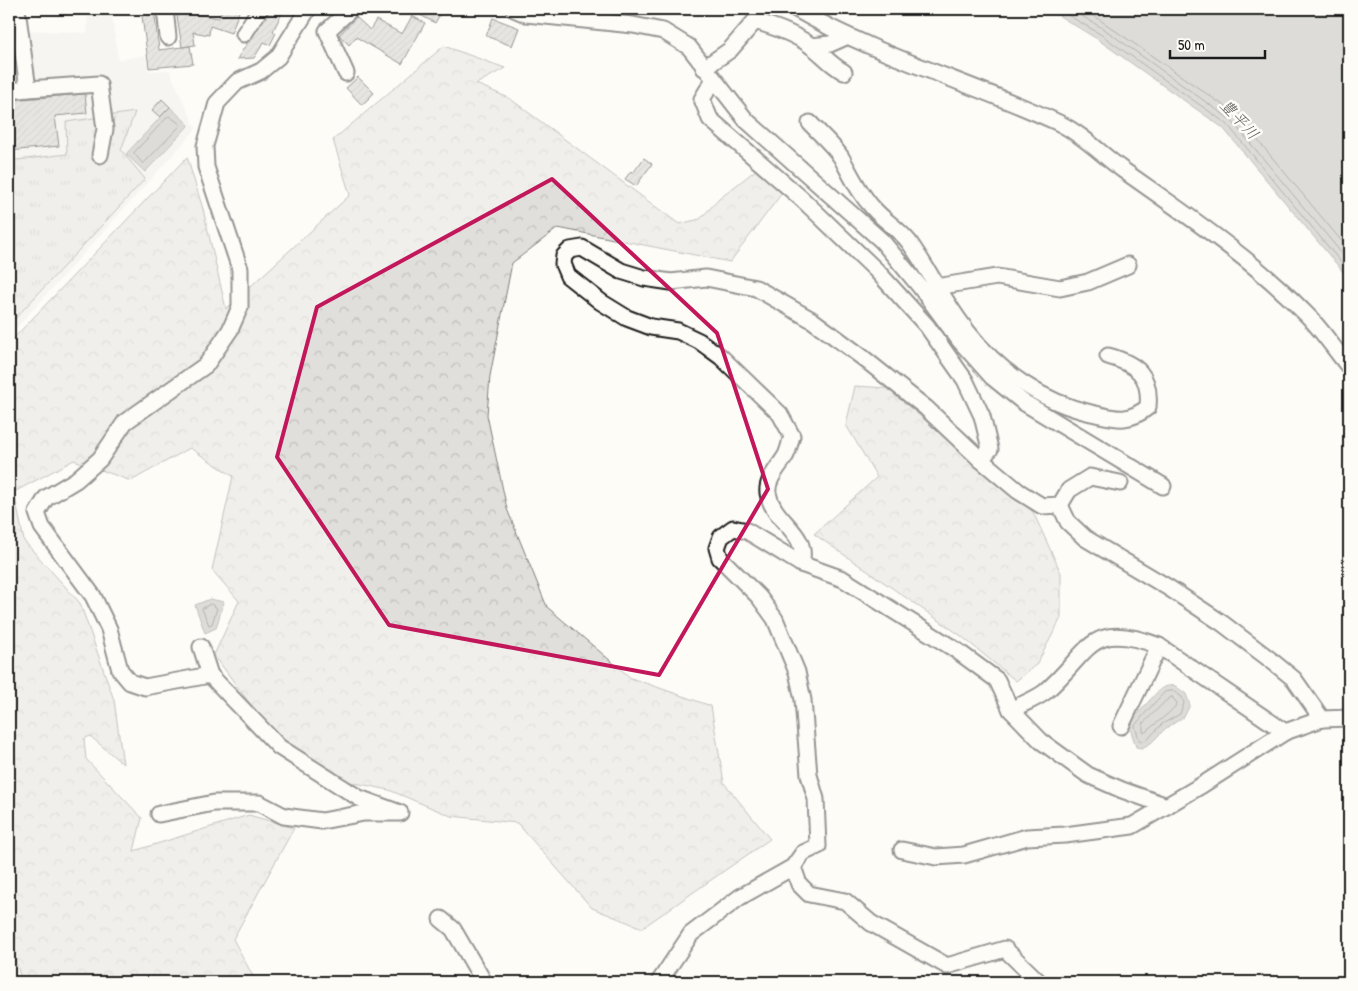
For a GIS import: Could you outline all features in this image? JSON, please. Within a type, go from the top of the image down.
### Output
[{"type":"street","points":[[165,9],[168,37]]},
{"type":"street","points":[[244,34],[260,9]]},
{"type":"street","points":[[210,675],[145,686],[130,682],[120,670],[109,629],[93,596],[42,527],[37,513],[46,498],[76,480],[100,459],[126,422],[206,365],[230,330],[240,307],[240,269],[206,168],[205,146],[217,103],[237,82],[261,72],[278,57],[308,9]]},
{"type":"street","points":[[346,73],[326,31],[351,9]]},
{"type":"street","points":[[796,9],[848,36],[1062,124],[1210,231],[1265,277],[1305,312],[1349,367]]},
{"type":"street","points":[[520,11],[663,30],[689,47],[713,82],[746,120],[882,241],[921,288],[960,341],[992,377],[1016,397],[1163,486]]},
{"type":"street","points":[[14,12],[28,89]]},
{"type":"street","points":[[704,68],[730,50],[755,20],[789,32],[811,46],[830,64],[844,72]]},
{"type":"street","points":[[811,46],[830,44],[848,36]]},
{"type":"street","points":[[713,82],[702,99],[710,119],[809,206],[877,271],[932,334],[965,380],[982,416],[990,449],[981,460]]},
{"type":"street","points":[[9,91],[99,84],[105,129],[100,155]]},
{"type":"street","points":[[810,123],[840,156],[857,186],[874,210],[896,226],[910,244],[966,331],[996,363],[1032,390],[1072,409],[1116,419],[1136,417],[1148,407],[1149,390],[1142,375],[1128,361],[1108,356]]},
{"type":"street","points":[[801,564],[804,553],[796,534],[775,513],[768,492],[771,478],[786,454],[792,436],[780,414],[721,357],[699,341],[678,332],[650,326],[627,318],[588,292],[568,276],[563,264],[564,256],[570,250],[582,248],[621,271],[644,278],[671,282],[706,278],[756,288],[812,320],[862,357],[926,408],[981,460],[1018,491],[1042,506],[1060,505]]},
{"type":"street","points":[[921,288],[939,289],[997,278],[1060,288],[1088,282],[1128,265]]},
{"type":"street","points":[[1060,505],[1069,490],[1090,477],[1120,483]]},
{"type":"street","points":[[1060,505],[1068,522],[1085,538],[1169,588],[1222,623],[1294,679],[1322,720]]},
{"type":"street","points":[[659,982],[691,934],[740,897],[793,867],[803,853],[818,846],[816,799],[809,776],[803,700],[797,672],[775,619],[759,597],[720,558],[716,548],[721,537],[732,528],[747,531],[801,564],[843,579],[956,650],[997,680],[1011,710],[1041,741],[1088,774],[1122,790],[1167,806]]},
{"type":"street","points":[[1011,710],[1044,692],[1095,640],[1115,635],[1136,637],[1159,646],[1285,732]]},
{"type":"street","points":[[1121,726],[1159,646]]},
{"type":"street","points":[[159,814],[214,803],[259,803],[284,816],[322,820],[364,813],[400,813],[359,798],[279,747],[210,675],[201,647]]},
{"type":"street","points":[[902,850],[936,856],[964,855],[1027,837],[1065,835],[1132,826],[1285,732],[1322,720],[1349,718]]},
{"type":"street","points":[[793,867],[799,884],[809,894],[845,901],[871,923],[947,966],[1005,949],[1039,982]]},
{"type":"street","points":[[441,919],[453,928],[484,982]]},
{"type":"highlighted area","points":[[552,179],[717,333],[768,489],[659,675],[389,625],[277,457],[317,307]]},
{"type":"shaded area","points":[[88,9],[111,9],[118,60],[145,55],[148,71],[169,70],[196,129],[9,336],[9,39],[12,62],[31,60],[27,30],[87,33]]},
{"type":"green space","points":[[444,46],[505,68],[476,84],[509,98],[679,224],[700,219],[719,199],[757,169],[782,193],[730,262],[558,228],[512,263],[490,376],[487,415],[507,509],[547,607],[631,678],[711,706],[724,783],[770,839],[642,928],[592,908],[517,823],[451,816],[389,790],[331,778],[270,731],[214,655],[239,601],[212,570],[233,476],[190,448],[131,481],[74,460],[14,492],[24,541],[80,603],[114,700],[123,764],[90,736],[84,739],[86,759],[142,818],[134,851],[249,815],[294,828],[233,939],[256,982],[22,982],[9,940],[9,343],[187,157],[203,209],[226,309],[350,195],[333,140]]},
{"type":"green space","points":[[135,112],[121,150],[145,179],[9,325],[9,161],[67,154],[66,122]]},
{"type":"green space","points":[[855,386],[887,388],[1033,512],[1061,573],[1061,618],[1037,664],[1016,681],[960,635],[814,534],[877,477],[846,425]]},
{"type":"water","name":"豊平川","points":[[1048,9],[1349,9],[1349,279],[1223,128],[1097,39]]},
{"type":"water","points":[[170,107],[189,125],[145,172],[126,154]]},
{"type":"water","points":[[210,599],[224,602],[216,628],[205,633],[195,605]]},
{"type":"water","points":[[1174,685],[1186,694],[1190,705],[1184,717],[1166,728],[1151,743],[1142,748],[1136,747],[1129,725],[1159,690]]},
{"type":"building","points":[[141,9],[154,9],[159,50],[190,46],[193,64],[149,68]]},
{"type":"building","points":[[194,9],[195,14],[219,18],[222,9],[240,9],[231,33],[210,26],[209,35],[193,32],[195,45],[182,47],[176,10]]},
{"type":"building","points":[[269,9],[284,9],[273,31],[276,33],[270,45],[264,42],[254,58],[237,59]]},
{"type":"building","points":[[409,9],[443,9],[435,23]]},
{"type":"building","points":[[412,16],[425,23],[402,64],[356,37],[349,45],[339,35],[356,17],[370,30],[376,20],[402,34]]},
{"type":"building","points":[[493,18],[519,28],[512,46],[486,36]]},
{"type":"building","points":[[358,77],[374,93],[362,105],[346,88]]},
{"type":"building","points":[[85,94],[87,113],[55,116],[59,146],[9,151],[9,100]]},
{"type":"building","points":[[162,99],[170,107],[160,117],[152,110]]},
{"type":"building","points":[[644,158],[652,164],[636,186],[625,179],[631,171],[633,173]]}]
